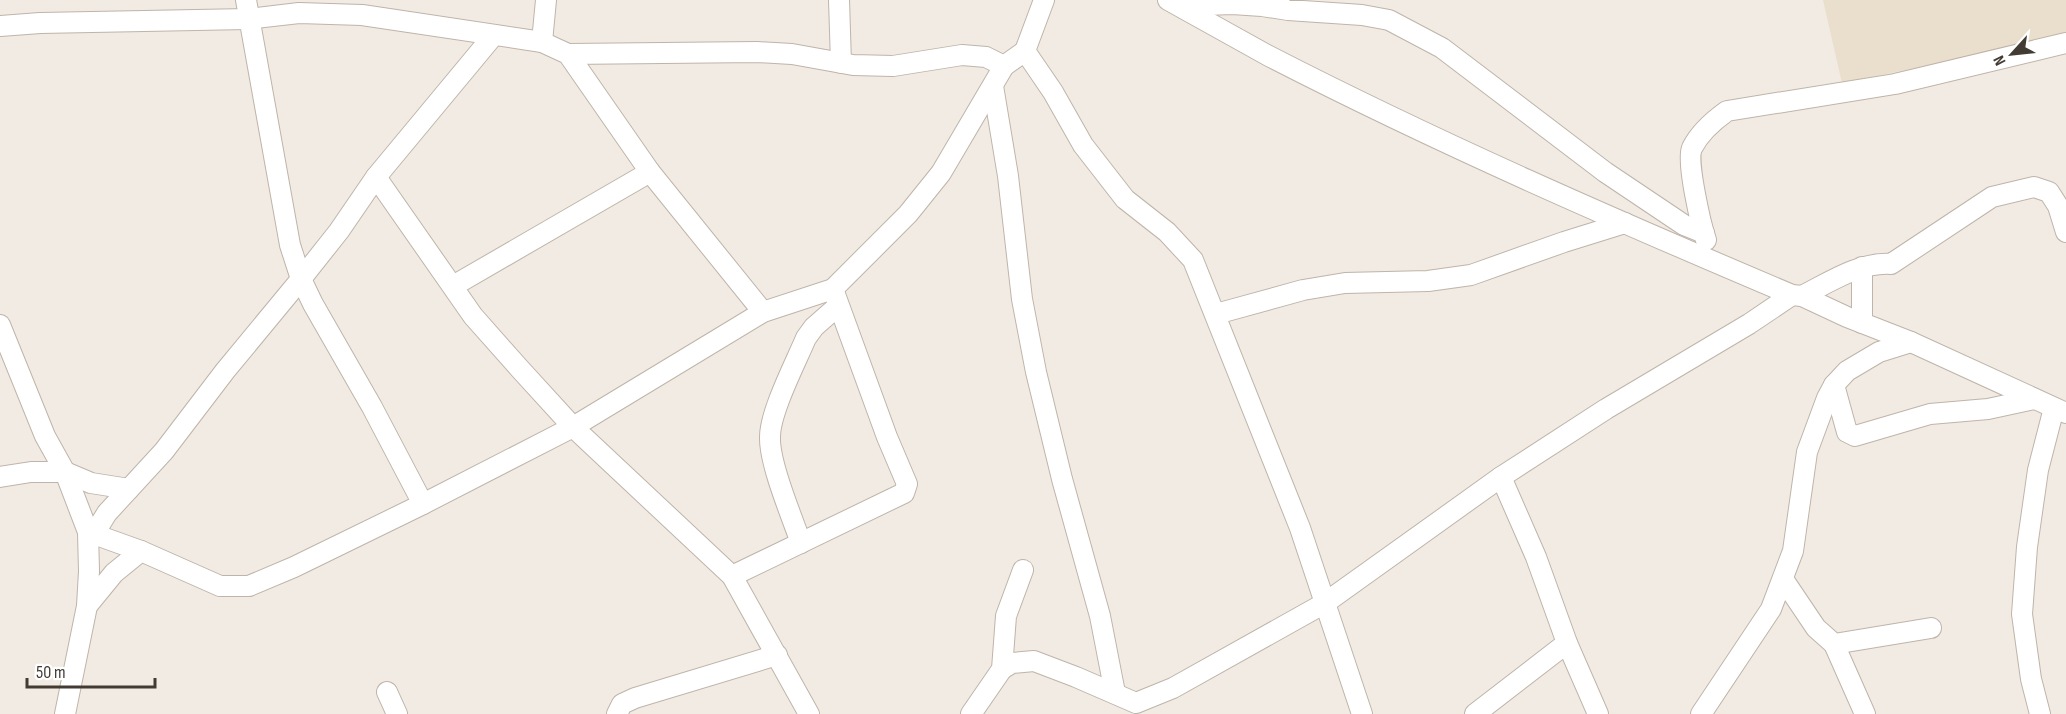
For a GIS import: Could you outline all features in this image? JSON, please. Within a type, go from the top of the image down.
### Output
[{"type":"street","points":[[542,42],[546,0]]},
{"type":"street","points":[[839,0],[841,63]]},
{"type":"street","points":[[801,543],[771,455],[770,438],[772,420],[806,338],[835,298],[941,173],[1004,66],[1025,51],[1044,0]]},
{"type":"street","points":[[1173,3],[1364,103],[1625,223],[1714,263],[1911,342],[2060,410],[2038,470],[2027,547],[2022,614],[2031,679],[2040,714]]},
{"type":"street","points":[[1173,3],[1242,4],[1362,15],[1389,20],[1442,48],[1605,172],[1684,225],[1704,233]]},
{"type":"street","points":[[0,26],[247,9],[362,15],[542,42],[568,54],[758,52],[792,54],[841,63],[893,66],[962,56],[986,57],[1004,66]]},
{"type":"street","points":[[247,9],[290,245],[301,279],[423,504]]},
{"type":"street","points":[[91,533],[164,451],[225,371],[339,231],[376,177],[493,36]]},
{"type":"street","points":[[1714,263],[1704,233],[1692,180],[1691,150],[1710,123],[1727,111],[1895,84],[2066,43]]},
{"type":"street","points":[[1025,51],[1053,92],[1083,145],[1125,199],[1167,232],[1193,260],[1300,528],[1362,714]]},
{"type":"street","points":[[568,54],[650,172],[764,312]]},
{"type":"street","points":[[993,86],[1008,176],[1022,299],[1036,372],[1062,479],[1100,616],[1116,693]]},
{"type":"street","points":[[453,286],[650,172]]},
{"type":"street","points":[[376,177],[473,316],[573,427],[732,576],[809,714]]},
{"type":"street","points":[[970,714],[1002,669],[1012,663],[1034,661],[1116,693],[1138,709],[1325,603],[1501,477],[1606,409],[1797,296],[1862,267],[1875,263],[1891,264],[1992,197],[2034,187],[2049,192],[2058,206],[2066,232]]},
{"type":"street","points":[[1216,315],[1303,290],[1345,283],[1428,281],[1471,274],[1625,223]]},
{"type":"street","points":[[1862,267],[1862,323]]},
{"type":"street","points":[[91,533],[141,551],[220,585],[249,586],[294,567],[423,504],[573,427],[764,312],[835,298]]},
{"type":"street","points":[[732,576],[904,493],[907,484],[835,298]]},
{"type":"street","points":[[1,335],[91,533],[87,606],[65,714]]},
{"type":"street","points":[[1701,714],[1771,609],[1793,551],[1807,452],[1834,384],[1847,371],[1879,352],[1911,342]]},
{"type":"street","points":[[1834,384],[1847,432],[1855,435],[1930,414],[1988,409],[2034,399]]},
{"type":"street","points":[[0,477],[31,472],[65,472],[91,483],[129,489]]},
{"type":"street","points":[[1501,477],[1536,557],[1567,643],[1598,714]]},
{"type":"street","points":[[87,606],[114,573],[141,551]]},
{"type":"street","points":[[1002,669],[1006,616],[1023,570]]},
{"type":"street","points":[[1783,579],[1816,628],[1834,644],[1865,714]]},
{"type":"street","points":[[1834,644],[1932,628]]},
{"type":"street","points":[[1475,714],[1567,643]]},
{"type":"street","points":[[617,714],[622,704],[635,698],[777,655]]},
{"type":"street","points":[[387,692],[398,714]]},
{"type":"shaded area","points":[[1823,0],[2066,0],[2066,37],[1842,83]]}]
